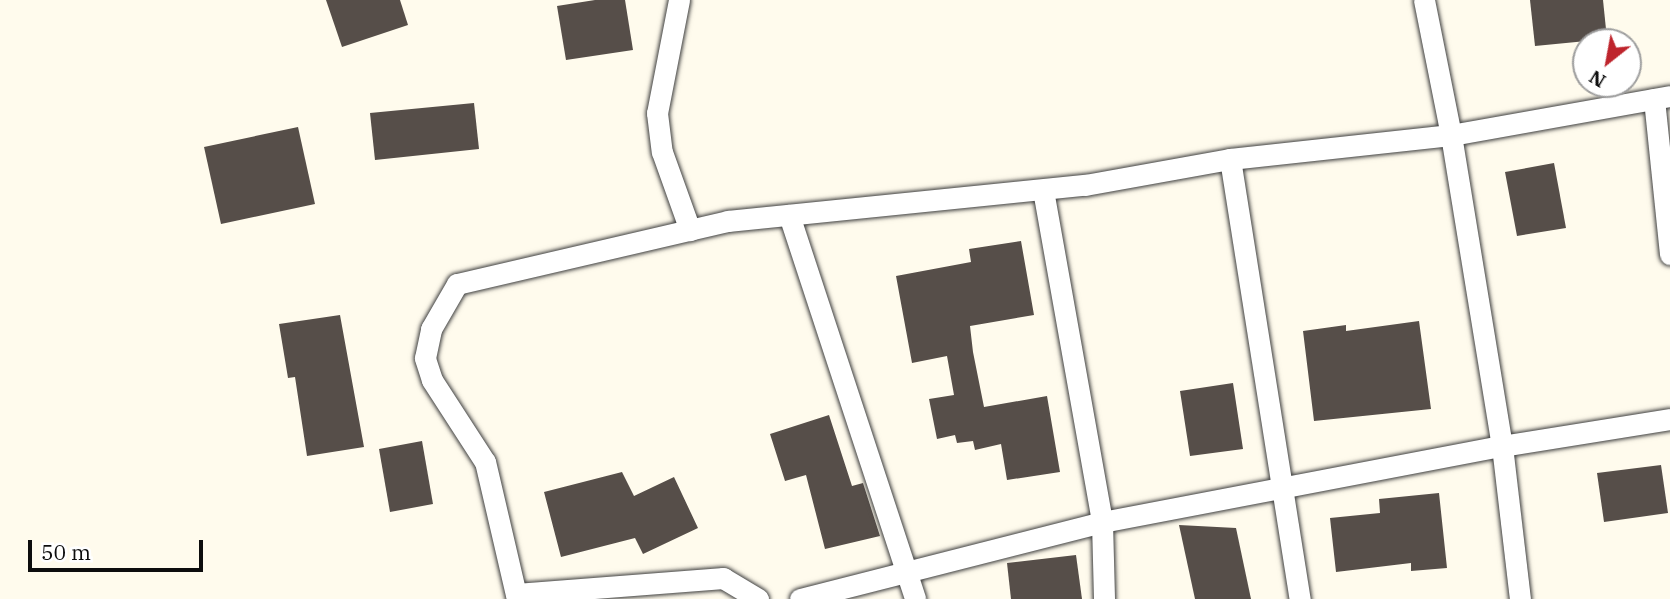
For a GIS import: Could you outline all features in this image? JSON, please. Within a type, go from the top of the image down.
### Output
[{"type":"street","points":[[679,0],[657,113],[662,152],[690,230]]},
{"type":"street","points":[[1424,0],[1451,135],[1502,446],[1520,599]]},
{"type":"street","points":[[758,599],[723,578],[517,597],[485,462],[432,380],[425,358],[431,329],[457,284],[690,230],[789,215],[1043,190],[1230,159],[1451,135],[1662,97],[1670,254]]},
{"type":"street","points":[[1230,159],[1300,599]]},
{"type":"street","points":[[1043,190],[1102,522],[1104,599]]},
{"type":"street","points":[[789,215],[915,599]]},
{"type":"street","points":[[800,599],[1102,522],[1502,446],[1670,419]]},
{"type":"building","points":[[326,0],[400,0],[408,25],[342,47]]},
{"type":"building","points":[[595,0],[625,0],[633,50],[566,60],[557,6]]},
{"type":"building","points":[[1530,0],[1603,0],[1606,28],[1572,28],[1572,42],[1535,46]]},
{"type":"building","points":[[474,103],[479,149],[375,160],[370,113]]},
{"type":"building","points":[[298,127],[315,204],[221,224],[204,147]]},
{"type":"building","points":[[1554,163],[1566,228],[1517,236],[1505,172]]},
{"type":"building","points":[[1021,241],[1034,315],[970,326],[973,352],[984,407],[1047,396],[1060,472],[1007,480],[1001,444],[975,450],[973,441],[957,443],[955,435],[937,439],[929,399],[954,395],[947,356],[912,363],[896,276],[971,262],[969,249]]},
{"type":"building","points":[[340,315],[364,447],[307,456],[295,377],[288,378],[279,324]]},
{"type":"building","points":[[1419,321],[1431,409],[1314,421],[1303,331],[1346,325],[1346,331]]},
{"type":"building","points":[[1233,383],[1243,449],[1190,456],[1180,391]]},
{"type":"building","points":[[829,415],[852,486],[863,483],[880,536],[825,549],[806,475],[785,481],[770,434]]},
{"type":"building","points":[[422,441],[433,504],[390,512],[379,449]]},
{"type":"building","points":[[1661,465],[1668,513],[1604,522],[1597,473]]},
{"type":"building","points":[[622,472],[634,496],[674,477],[698,528],[643,554],[635,538],[561,557],[544,492]]},
{"type":"building","points":[[1439,493],[1447,568],[1411,571],[1411,563],[1336,572],[1330,518],[1380,513],[1379,499]]},
{"type":"building","points":[[1179,525],[1236,528],[1251,599],[1195,599]]},
{"type":"building","points":[[1076,555],[1082,599],[1011,599],[1007,563]]}]
